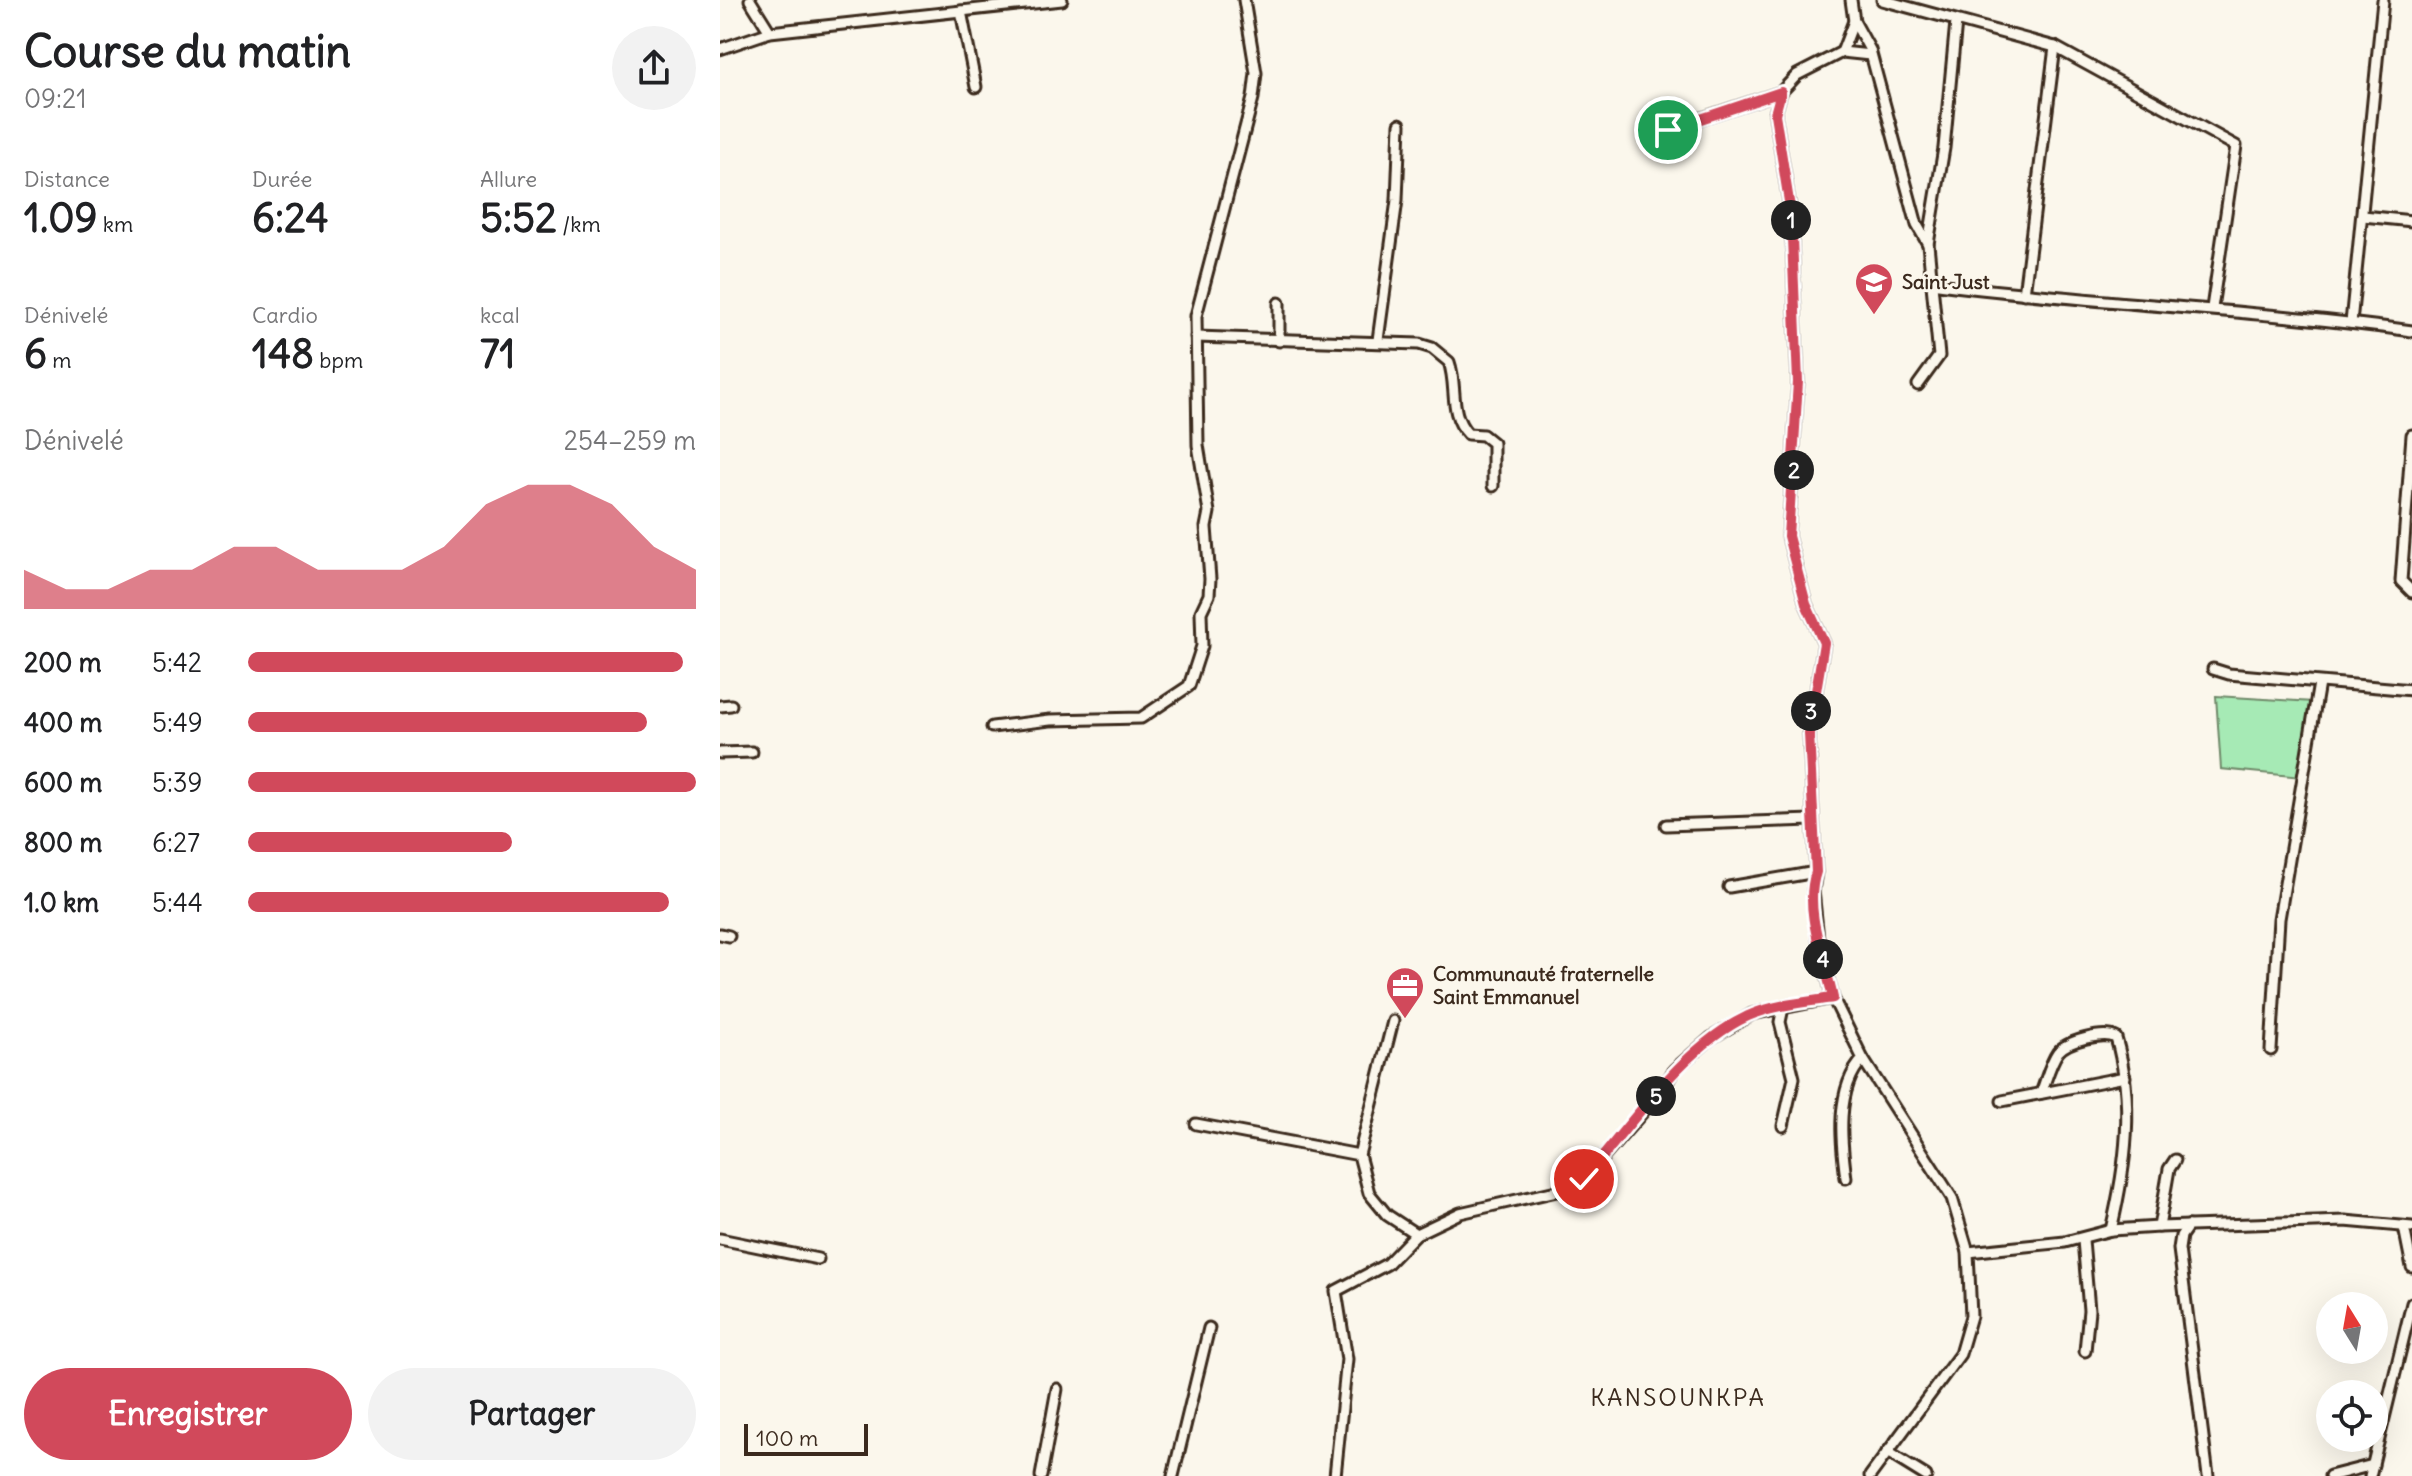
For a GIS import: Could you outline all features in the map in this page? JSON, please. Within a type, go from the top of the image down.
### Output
[{"type":"street","points":[[750,0],[770,32]]},
{"type":"street","points":[[720,49],[770,32],[1062,0]]},
{"type":"street","points":[[992,727],[1050,720],[1141,718],[1189,686],[1202,646],[1201,612],[1209,595],[1210,579],[1206,537],[1209,512],[1198,445],[1196,316],[1253,98],[1256,73],[1244,0]]},
{"type":"street","points":[[1851,0],[1854,21],[1870,55],[1917,225],[1928,244]]},
{"type":"street","points":[[1882,0],[1956,22],[1985,25],[2055,47],[2236,146],[2212,308]]},
{"type":"street","points":[[2351,323],[2383,0]]},
{"type":"street","points":[[961,11],[976,87]]},
{"type":"street","points":[[1842,52],[1854,21]]},
{"type":"street","points":[[1918,385],[1939,356],[1928,244],[1944,148],[1956,22]]},
{"type":"street","points":[[2024,294],[2055,47]]},
{"type":"street","points":[[1870,55],[1842,52],[1797,75],[1781,92],[1775,114],[1791,214],[1798,382],[1788,544],[1806,604],[1824,643],[1809,733],[1816,872],[1813,890],[1818,939],[1833,998],[1863,1059],[1952,1198],[1968,1252],[1971,1316],[1960,1354],[1870,1476]]},
{"type":"street","points":[[1648,136],[1781,92]]},
{"type":"street","points":[[1378,340],[1397,200],[1400,124]]},
{"type":"street","points":[[2363,216],[2412,221]]},
{"type":"street","points":[[1931,283],[2024,294],[2212,308],[2412,331]]},
{"type":"street","points":[[1279,303],[1279,341]]},
{"type":"street","points":[[1196,337],[1279,341],[1378,340],[1426,345],[1446,358],[1452,372],[1452,398],[1461,426],[1468,434],[1483,435],[1493,443],[1493,486]]},
{"type":"street","points":[[2412,435],[2405,542],[2400,569],[2401,581],[2412,592]]},
{"type":"street","points":[[2213,669],[2319,683],[2412,690]]},
{"type":"street","points":[[2271,1050],[2279,919],[2319,683]]},
{"type":"street","points":[[720,753],[752,752]]},
{"type":"street","points":[[1666,825],[1812,820]]},
{"type":"street","points":[[1729,887],[1816,872]]},
{"type":"street","points":[[1335,1476],[1347,1359],[1336,1291],[1387,1264],[1416,1234],[1476,1207],[1561,1190],[1584,1179],[1663,1089],[1674,1070],[1711,1038],[1752,1014],[1833,998]]},
{"type":"street","points":[[1783,1008],[1780,1022],[1794,1078],[1783,1126]]},
{"type":"street","points":[[1393,1021],[1359,1155],[1369,1193],[1387,1215],[1416,1234]]},
{"type":"street","points":[[2041,1093],[2059,1051],[2093,1037],[2109,1034],[2116,1038],[2125,1077],[2127,1137],[2111,1230]]},
{"type":"street","points":[[1846,1178],[1843,1110],[1856,1068],[1863,1059]]},
{"type":"street","points":[[2002,1101],[2125,1077]]},
{"type":"street","points":[[1196,1124],[1359,1155]]},
{"type":"street","points":[[2159,1227],[2169,1169],[2175,1160]]},
{"type":"street","points":[[1968,1252],[2083,1240],[2111,1230],[2345,1221],[2408,1227],[2412,1267]]},
{"type":"street","points":[[2188,1226],[2181,1236],[2179,1249],[2208,1476]]},
{"type":"street","points":[[720,1239],[818,1259]]},
{"type":"street","points":[[2083,1240],[2089,1310],[2085,1351]]},
{"type":"street","points":[[2370,1476],[2412,1303]]},
{"type":"street","points":[[1173,1476],[1209,1328]]},
{"type":"street","points":[[1041,1476],[1057,1389]]},
{"type":"street","points":[[1887,1452],[1926,1476]]},
{"type":"street","points":[[2330,1476],[2373,1465]]},
{"type":"green space","points":[[2216,696],[2313,702],[2301,777],[2221,769]]},
{"type":"place","name":"Saint Just","points":[[1874,316]]},
{"type":"place","name":"Communauté fraternelle Saint Emmanuel","points":[[1405,1020]]},
{"type":"district","name":"KANSOUNKPA","points":[[1678,1398]]},
{"type":"route","points":[[1584,1179],[1663,1089],[1674,1070],[1711,1038],[1752,1014],[1833,998],[1818,939],[1813,890],[1816,872],[1809,733],[1814,686],[1824,643],[1806,604],[1789,552],[1788,536],[1798,382],[1791,214],[1775,114],[1781,92],[1668,130]]}]
